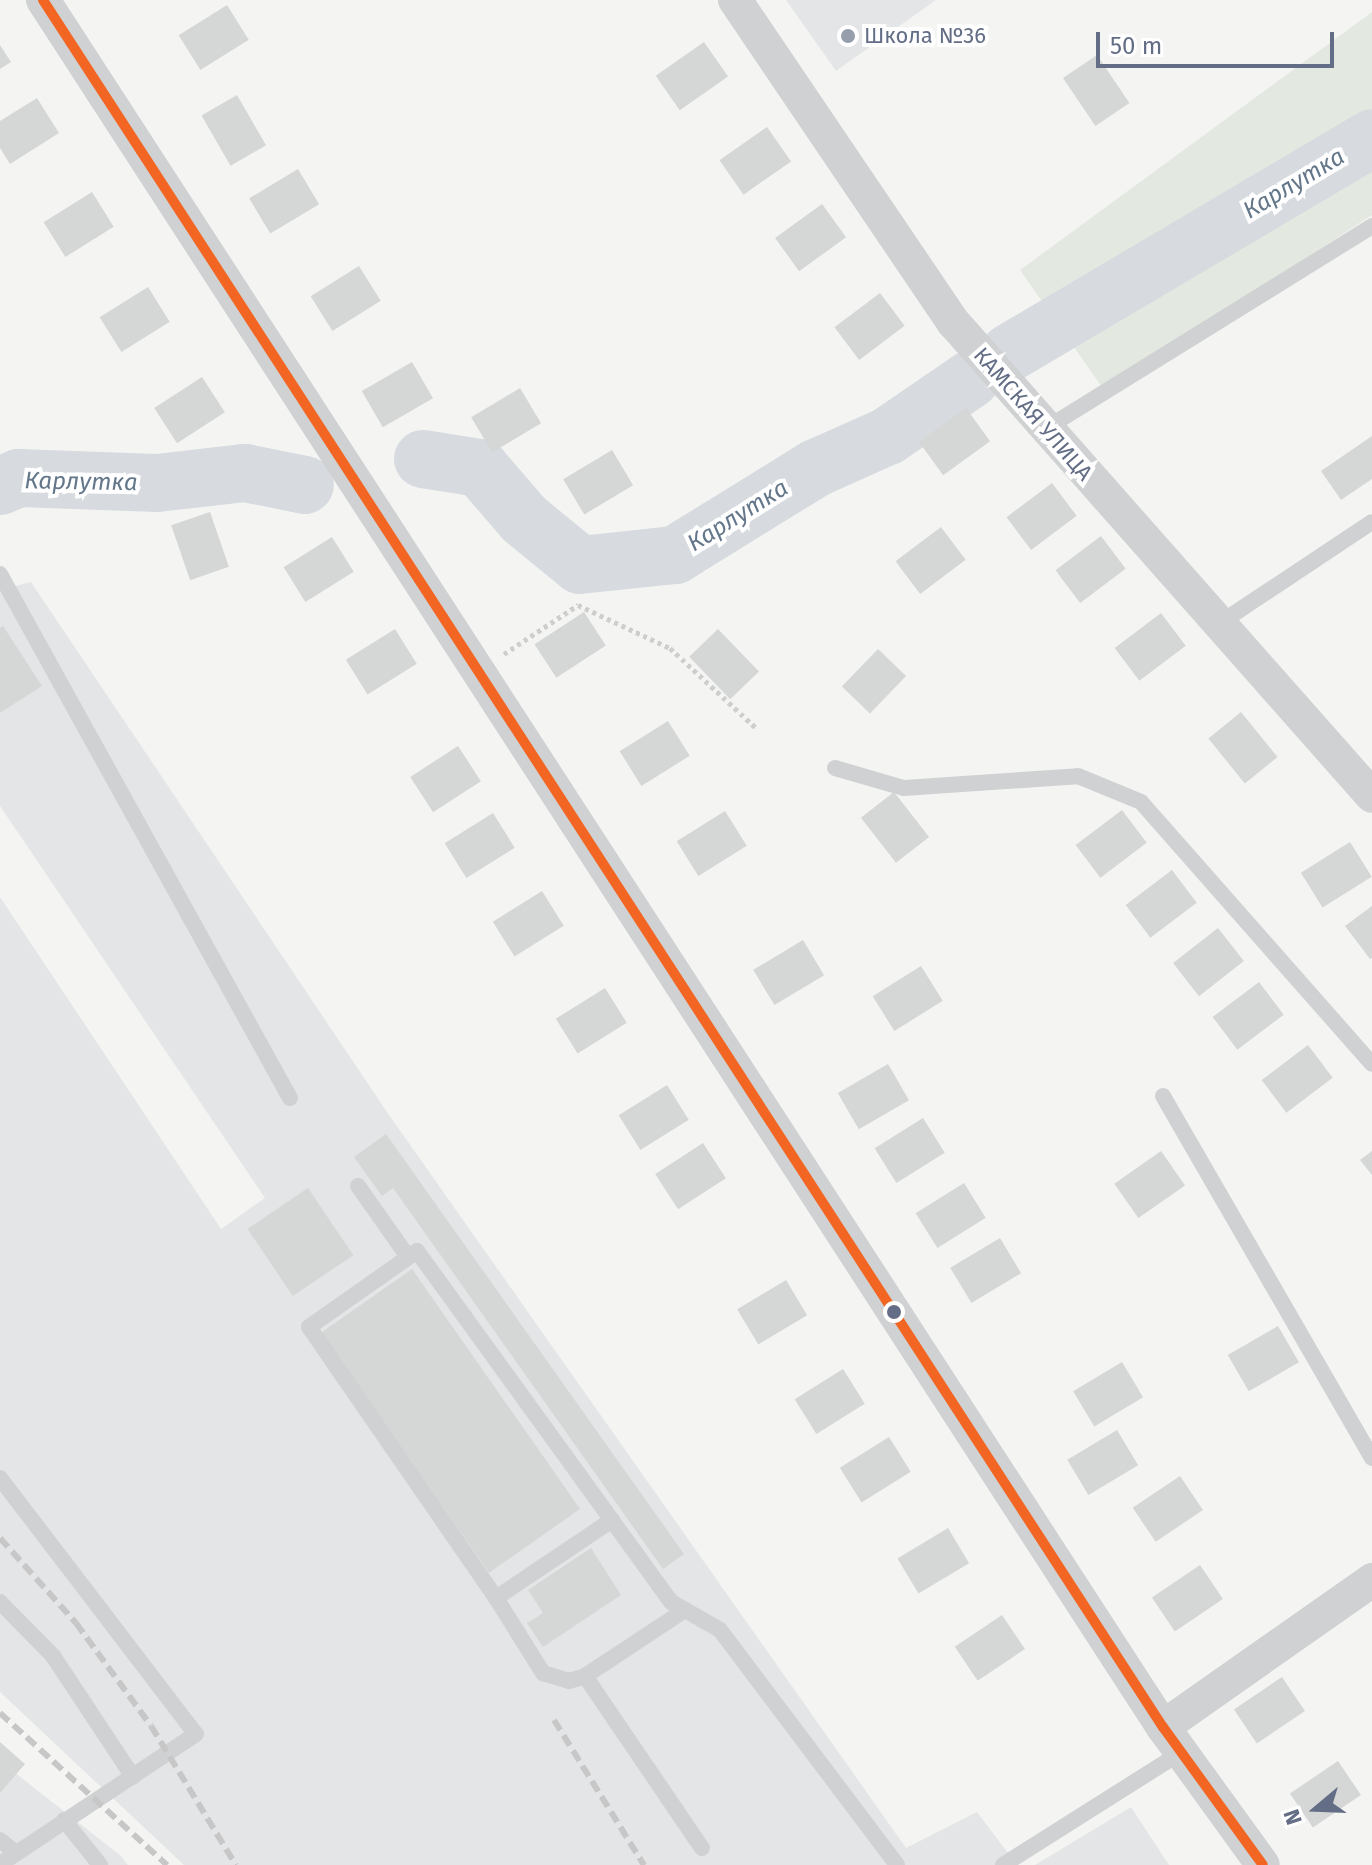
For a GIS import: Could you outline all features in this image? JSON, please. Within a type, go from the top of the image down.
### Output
[{"type":"street","points":[[43,0],[1173,1740],[1263,1865]]},
{"type":"street","name":"КАМСКАЯ УЛИЦА","points":[[735,0],[954,323],[1372,796]]},
{"type":"street","points":[[1173,1740],[1372,1580]]},
{"type":"lane","points":[[1045,429],[1372,226]]},
{"type":"lane","points":[[1220,623],[1372,522]]},
{"type":"lane","points":[[0,574],[290,1098]]},
{"type":"lane","points":[[835,768],[904,788],[1078,776],[1141,802],[1372,1064]]},
{"type":"lane","points":[[1163,1096],[1372,1458]]},
{"type":"lane","points":[[358,1186],[408,1257]]},
{"type":"lane","points":[[685,1610],[585,1676],[569,1681],[543,1673],[496,1598],[309,1327],[417,1251],[671,1602],[685,1610],[720,1630],[897,1865]]},
{"type":"lane","points":[[0,1478],[196,1734],[0,1864]]},
{"type":"lane","points":[[496,1598],[612,1520]]},
{"type":"lane","points":[[0,1602],[53,1656],[133,1777]]},
{"type":"lane","points":[[585,1676],[702,1848]]},
{"type":"lane","points":[[1003,1865],[1173,1740]]},
{"type":"lane","points":[[64,1820],[100,1865]]},
{"type":"lane","points":[[0,1840],[16,1853]]},
{"type":"path","points":[[477,672],[578,605],[670,648],[756,728]]},
{"type":"shaded area","name":"Школа №36","points":[[786,0],[936,0],[836,71]]},
{"type":"shaded area","points":[[1372,12],[1372,215],[1104,390],[1020,270]]},
{"type":"shaded area","points":[[31,582],[389,1115],[906,1848],[977,1812],[1017,1865],[184,1865],[0,1692],[0,897],[221,1229],[265,1198],[0,806],[0,590]]},
{"type":"shaded area","points":[[0,1761],[121,1856],[128,1865],[0,1865]]},
{"type":"shaded area","points":[[1131,1807],[1169,1865],[1035,1865]]},
{"type":"building","points":[[227,5],[249,40],[200,70],[179,35]]},
{"type":"building","points":[[704,42],[728,76],[680,110],[656,76]]},
{"type":"building","points":[[0,45],[11,62],[0,69]]},
{"type":"building","points":[[1097,55],[1129,103],[1095,126],[1063,78]]},
{"type":"building","points":[[237,95],[266,145],[230,166],[201,116]]},
{"type":"building","points":[[37,98],[59,133],[10,164],[0,148],[0,121]]},
{"type":"building","points":[[767,127],[791,161],[744,195],[719,160]]},
{"type":"building","points":[[298,169],[319,204],[270,234],[249,198]]},
{"type":"building","points":[[92,192],[114,227],[65,257],[44,222]]},
{"type":"building","points":[[822,204],[846,237],[799,271],[775,238]]},
{"type":"building","points":[[359,266],[381,301],[332,331],[311,296]]},
{"type":"building","points":[[148,287],[170,322],[121,352],[100,317]]},
{"type":"building","points":[[880,293],[905,326],[859,360],[834,327]]},
{"type":"building","points":[[412,362],[433,398],[383,427],[362,391]]},
{"type":"building","points":[[202,377],[225,412],[177,443],[154,408]]},
{"type":"building","points":[[520,388],[541,423],[492,453],[471,417]]},
{"type":"building","points":[[966,408],[990,441],[943,475],[919,442]]},
{"type":"building","points":[[1372,436],[1372,479],[1341,500],[1321,471]]},
{"type":"building","points":[[612,450],[633,485],[584,515],[563,479]]},
{"type":"building","points":[[1052,483],[1077,516],[1031,550],[1006,517]]},
{"type":"building","points":[[210,512],[229,567],[190,580],[171,525]]},
{"type":"building","points":[[941,527],[966,560],[920,594],[895,561]]},
{"type":"building","points":[[1101,536],[1126,569],[1080,603],[1055,570]]},
{"type":"building","points":[[332,537],[354,572],[305,602],[284,567]]},
{"type":"building","points":[[584,612],[606,646],[556,678],[535,644]]},
{"type":"building","points":[[1161,613],[1186,646],[1139,681],[1115,648]]},
{"type":"building","points":[[3,626],[42,686],[0,713],[0,628]]},
{"type":"building","points":[[395,629],[417,664],[368,695],[346,660]]},
{"type":"building","points":[[718,629],[759,671],[730,699],[689,657]]},
{"type":"building","points":[[878,649],[906,676],[870,713],[842,686]]},
{"type":"building","points":[[1241,712],[1278,757],[1245,784],[1208,738]]},
{"type":"building","points":[[668,721],[690,756],[641,786],[620,751]]},
{"type":"building","points":[[458,746],[481,781],[433,812],[410,777]]},
{"type":"building","points":[[894,792],[929,837],[896,863],[861,818]]},
{"type":"building","points":[[1122,810],[1147,843],[1100,878],[1076,845]]},
{"type":"building","points":[[725,811],[747,846],[698,876],[677,841]]},
{"type":"building","points":[[493,813],[515,848],[466,878],[445,843]]},
{"type":"building","points":[[1350,842],[1372,877],[1323,908],[1301,873]]},
{"type":"building","points":[[1172,870],[1197,903],[1150,938],[1126,905]]},
{"type":"building","points":[[542,891],[564,926],[515,957],[493,922]]},
{"type":"building","points":[[1372,906],[1372,958],[1370,959],[1345,926]]},
{"type":"building","points":[[1218,928],[1244,961],[1199,996],[1173,963]]},
{"type":"building","points":[[803,940],[824,975],[774,1005],[753,970]]},
{"type":"building","points":[[921,966],[943,1001],[894,1031],[873,996]]},
{"type":"building","points":[[1259,982],[1284,1015],[1237,1050],[1213,1017]]},
{"type":"building","points":[[605,988],[627,1023],[578,1054],[556,1019]]},
{"type":"building","points":[[1308,1045],[1333,1078],[1286,1113],[1262,1080]]},
{"type":"building","points":[[888,1064],[909,1100],[859,1129],[838,1093]]},
{"type":"building","points":[[667,1085],[689,1120],[640,1150],[619,1115]]},
{"type":"building","points":[[923,1118],[945,1153],[896,1183],[875,1148]]},
{"type":"building","points":[[386,1134],[684,1554],[663,1569],[393,1188],[382,1196],[354,1157]]},
{"type":"building","points":[[703,1143],[726,1178],[678,1209],[655,1174]]},
{"type":"building","points":[[1161,1151],[1185,1185],[1138,1218],[1114,1184]]},
{"type":"building","points":[[1372,1151],[1372,1175],[1360,1160]]},
{"type":"building","points":[[964,1183],[986,1218],[937,1248],[916,1213]]},
{"type":"building","points":[[308,1188],[353,1255],[293,1296],[247,1229]]},
{"type":"building","points":[[1000,1238],[1021,1273],[971,1303],[950,1268]]},
{"type":"building","points":[[412,1269],[580,1509],[489,1573],[321,1333]]},
{"type":"building","points":[[786,1280],[807,1315],[758,1345],[737,1309]]},
{"type":"building","points":[[1278,1326],[1299,1362],[1249,1391],[1228,1355]]},
{"type":"building","points":[[1122,1362],[1143,1397],[1094,1427],[1073,1391]]},
{"type":"building","points":[[843,1369],[865,1404],[816,1434],[795,1399]]},
{"type":"building","points":[[1117,1430],[1138,1465],[1088,1495],[1067,1460]]},
{"type":"building","points":[[889,1437],[911,1472],[862,1503],[840,1468]]},
{"type":"building","points":[[1180,1476],[1203,1510],[1156,1542],[1133,1508]]},
{"type":"building","points":[[948,1528],[969,1563],[919,1594],[897,1558]]},
{"type":"building","points":[[591,1548],[621,1595],[543,1647],[527,1623],[543,1613],[528,1590]]},
{"type":"building","points":[[1200,1565],[1223,1599],[1175,1631],[1152,1597]]},
{"type":"building","points":[[1002,1615],[1025,1649],[978,1681],[955,1647]]},
{"type":"building","points":[[1282,1677],[1305,1711],[1257,1743],[1234,1709]]},
{"type":"building","points":[[0,1742],[25,1764],[0,1793]]},
{"type":"building","points":[[1338,1761],[1361,1795],[1313,1827],[1290,1793]]},
{"type":"waterway","name":"Карлутка","points":[[1009,353],[1372,138]]},
{"type":"waterway","name":"Карлутка","points":[[423,459],[480,468],[524,519],[580,565],[675,555],[816,468],[888,436],[971,379]]},
{"type":"waterway","name":"Карлутка","points":[[0,486],[19,478],[157,483],[245,473],[305,485]]},
{"type":"railway","points":[[0,1538],[76,1623],[151,1726],[236,1865]]},
{"type":"railway","points":[[0,1713],[167,1865]]},
{"type":"railway","points":[[554,1720],[644,1865]]},
{"type":"transit line","points":[[43,0],[1163,1727],[1263,1865]]},
{"type":"place","name":"Школа №36","points":[[848,36]]}]
